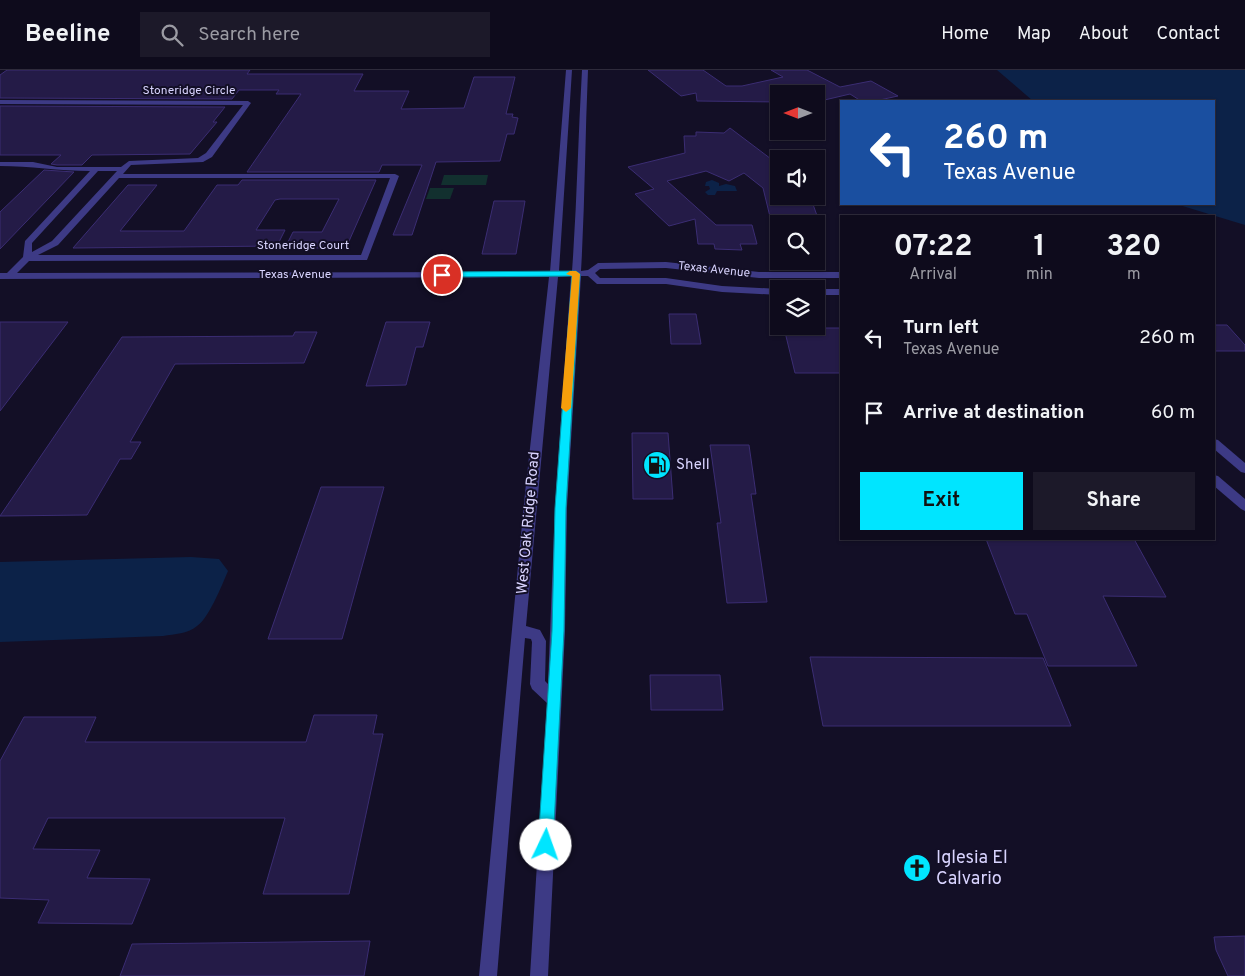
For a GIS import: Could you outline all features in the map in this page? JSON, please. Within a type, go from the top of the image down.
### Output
[{"type":"street","name":"West Oak Ridge Road","points":[[488,976],[531,493],[558,237],[569,70]]},
{"type":"street","name":"West Oak Ridge Road","points":[[539,976],[558,631],[561,498],[581,200],[580,170],[585,70]]},
{"type":"street","name":"Stoneridge Circle","points":[[0,102],[248,103],[210,155],[200,160],[129,163],[123,169],[96,170],[57,169],[33,164],[0,164]]},
{"type":"street","points":[[564,132],[574,134],[572,163],[580,170]]},
{"type":"street","points":[[5,276],[27,258],[55,243],[123,169]]},
{"type":"street","points":[[27,258],[28,243],[96,170]]},
{"type":"street","name":"Stoneridge Court","points":[[27,258],[364,258],[395,176],[117,176]]},
{"type":"street","points":[[666,265],[666,281]]},
{"type":"street","name":"Texas Avenue","points":[[5,276],[576,274],[590,273],[598,266],[666,265],[730,273],[840,275]]},
{"type":"street","name":"Texas Avenue","points":[[590,273],[597,281],[666,281],[722,289],[770,292]]},
{"type":"street","points":[[779,275],[780,280]]},
{"type":"street","points":[[825,292],[840,292]]},
{"type":"street","points":[[1215,444],[1245,469]]},
{"type":"street","points":[[1215,480],[1245,506]]},
{"type":"street","points":[[520,631],[535,634],[539,641],[537,684],[554,700]]},
{"type":"green space","points":[[444,175],[488,175],[486,185],[441,185]]},
{"type":"green space","points":[[430,188],[454,188],[450,199],[426,199]]},
{"type":"water","points":[[997,70],[1245,70],[1245,225],[1179,205],[1215,205],[1215,100],[1032,100]]},
{"type":"water","points":[[712,180],[719,183],[719,186],[726,184],[735,186],[737,191],[717,191],[715,195],[708,195],[705,192],[710,189],[709,186],[705,186],[706,182]]},
{"type":"water","points":[[191,557],[219,559],[228,571],[206,616],[202,622],[189,631],[163,636],[0,642],[0,562]]},
{"type":"building","points":[[7,70],[250,70],[247,74],[363,74],[354,91],[409,91],[401,109],[464,108],[474,77],[515,77],[506,114],[513,114],[512,117],[518,118],[514,134],[507,134],[500,161],[436,162],[412,235],[393,235],[422,165],[382,165],[379,172],[247,172],[301,94],[276,94],[279,90],[239,90],[232,99],[0,98],[0,75]]},
{"type":"building","points":[[648,70],[703,70],[726,86],[742,86],[783,77],[771,70],[807,70],[840,87],[871,81],[898,96],[880,100],[859,100],[850,94],[825,100],[825,85],[770,85],[770,102],[697,101],[696,93],[681,96]]},
{"type":"building","points":[[0,106],[225,107],[213,122],[217,122],[190,154],[92,155],[82,165],[57,165],[51,164],[61,155],[0,155]]},
{"type":"building","points":[[730,128],[770,158],[770,205],[813,205],[817,215],[770,215],[770,217],[763,188],[744,173],[729,181],[706,171],[667,181],[716,225],[752,225],[757,244],[740,244],[742,250],[715,249],[714,244],[698,244],[695,219],[669,226],[635,194],[654,189],[628,167],[685,153],[684,136],[696,136],[696,132],[724,133]]},
{"type":"building","points":[[44,170],[74,172],[0,249],[0,212]]},
{"type":"building","points":[[242,180],[376,180],[346,248],[285,248],[293,232],[322,232],[339,199],[280,199],[275,200],[256,230],[285,230],[277,246],[73,248],[128,185],[157,185],[120,231],[184,231],[217,185],[238,185]]},
{"type":"building","points":[[494,201],[525,201],[516,254],[482,254]]},
{"type":"building","points":[[669,314],[696,314],[701,344],[671,344]]},
{"type":"building","points":[[0,322],[68,322],[0,411]]},
{"type":"building","points":[[386,322],[430,322],[423,347],[416,347],[406,385],[366,386]]},
{"type":"building","points":[[1215,325],[1227,325],[1245,345],[1245,351],[1215,351]]},
{"type":"building","points":[[825,328],[840,328],[840,373],[795,373],[786,335],[825,335]]},
{"type":"building","points":[[295,332],[317,332],[304,363],[175,364],[130,442],[141,442],[131,459],[120,459],[87,515],[0,516],[122,337],[293,336]]},
{"type":"building","points":[[632,433],[668,433],[673,499],[633,499]]},
{"type":"building","points":[[710,445],[749,445],[756,494],[751,494],[767,602],[727,603],[717,523],[721,523]]},
{"type":"building","points":[[321,487],[384,487],[342,639],[268,639]]},
{"type":"building","points":[[986,540],[1135,540],[1166,597],[1103,596],[1137,666],[1048,666],[1027,614],[1015,614]]},
{"type":"building","points":[[810,657],[1043,658],[1071,726],[823,726]]},
{"type":"building","points":[[650,675],[720,675],[723,710],[651,710]]},
{"type":"building","points":[[314,715],[377,715],[373,734],[383,734],[349,894],[263,894],[285,818],[48,818],[33,849],[100,850],[87,878],[150,879],[132,924],[38,923],[49,900],[0,898],[0,761],[24,717],[96,717],[85,742],[306,742]]},
{"type":"building","points":[[1245,936],[1245,976],[1228,976],[1216,950],[1214,937]]},
{"type":"building","points":[[370,941],[364,976],[120,976],[132,944]]},
{"type":"slow traffic","points":[[566,408],[576,274],[570,274]]},
{"type":"place","name":"Shell","points":[[657,465]]},
{"type":"place","name":"Iglesia El Calvario","points":[[917,868]]},
{"type":"route","points":[[442,275],[576,274],[561,508],[558,631],[546,845]]}]
